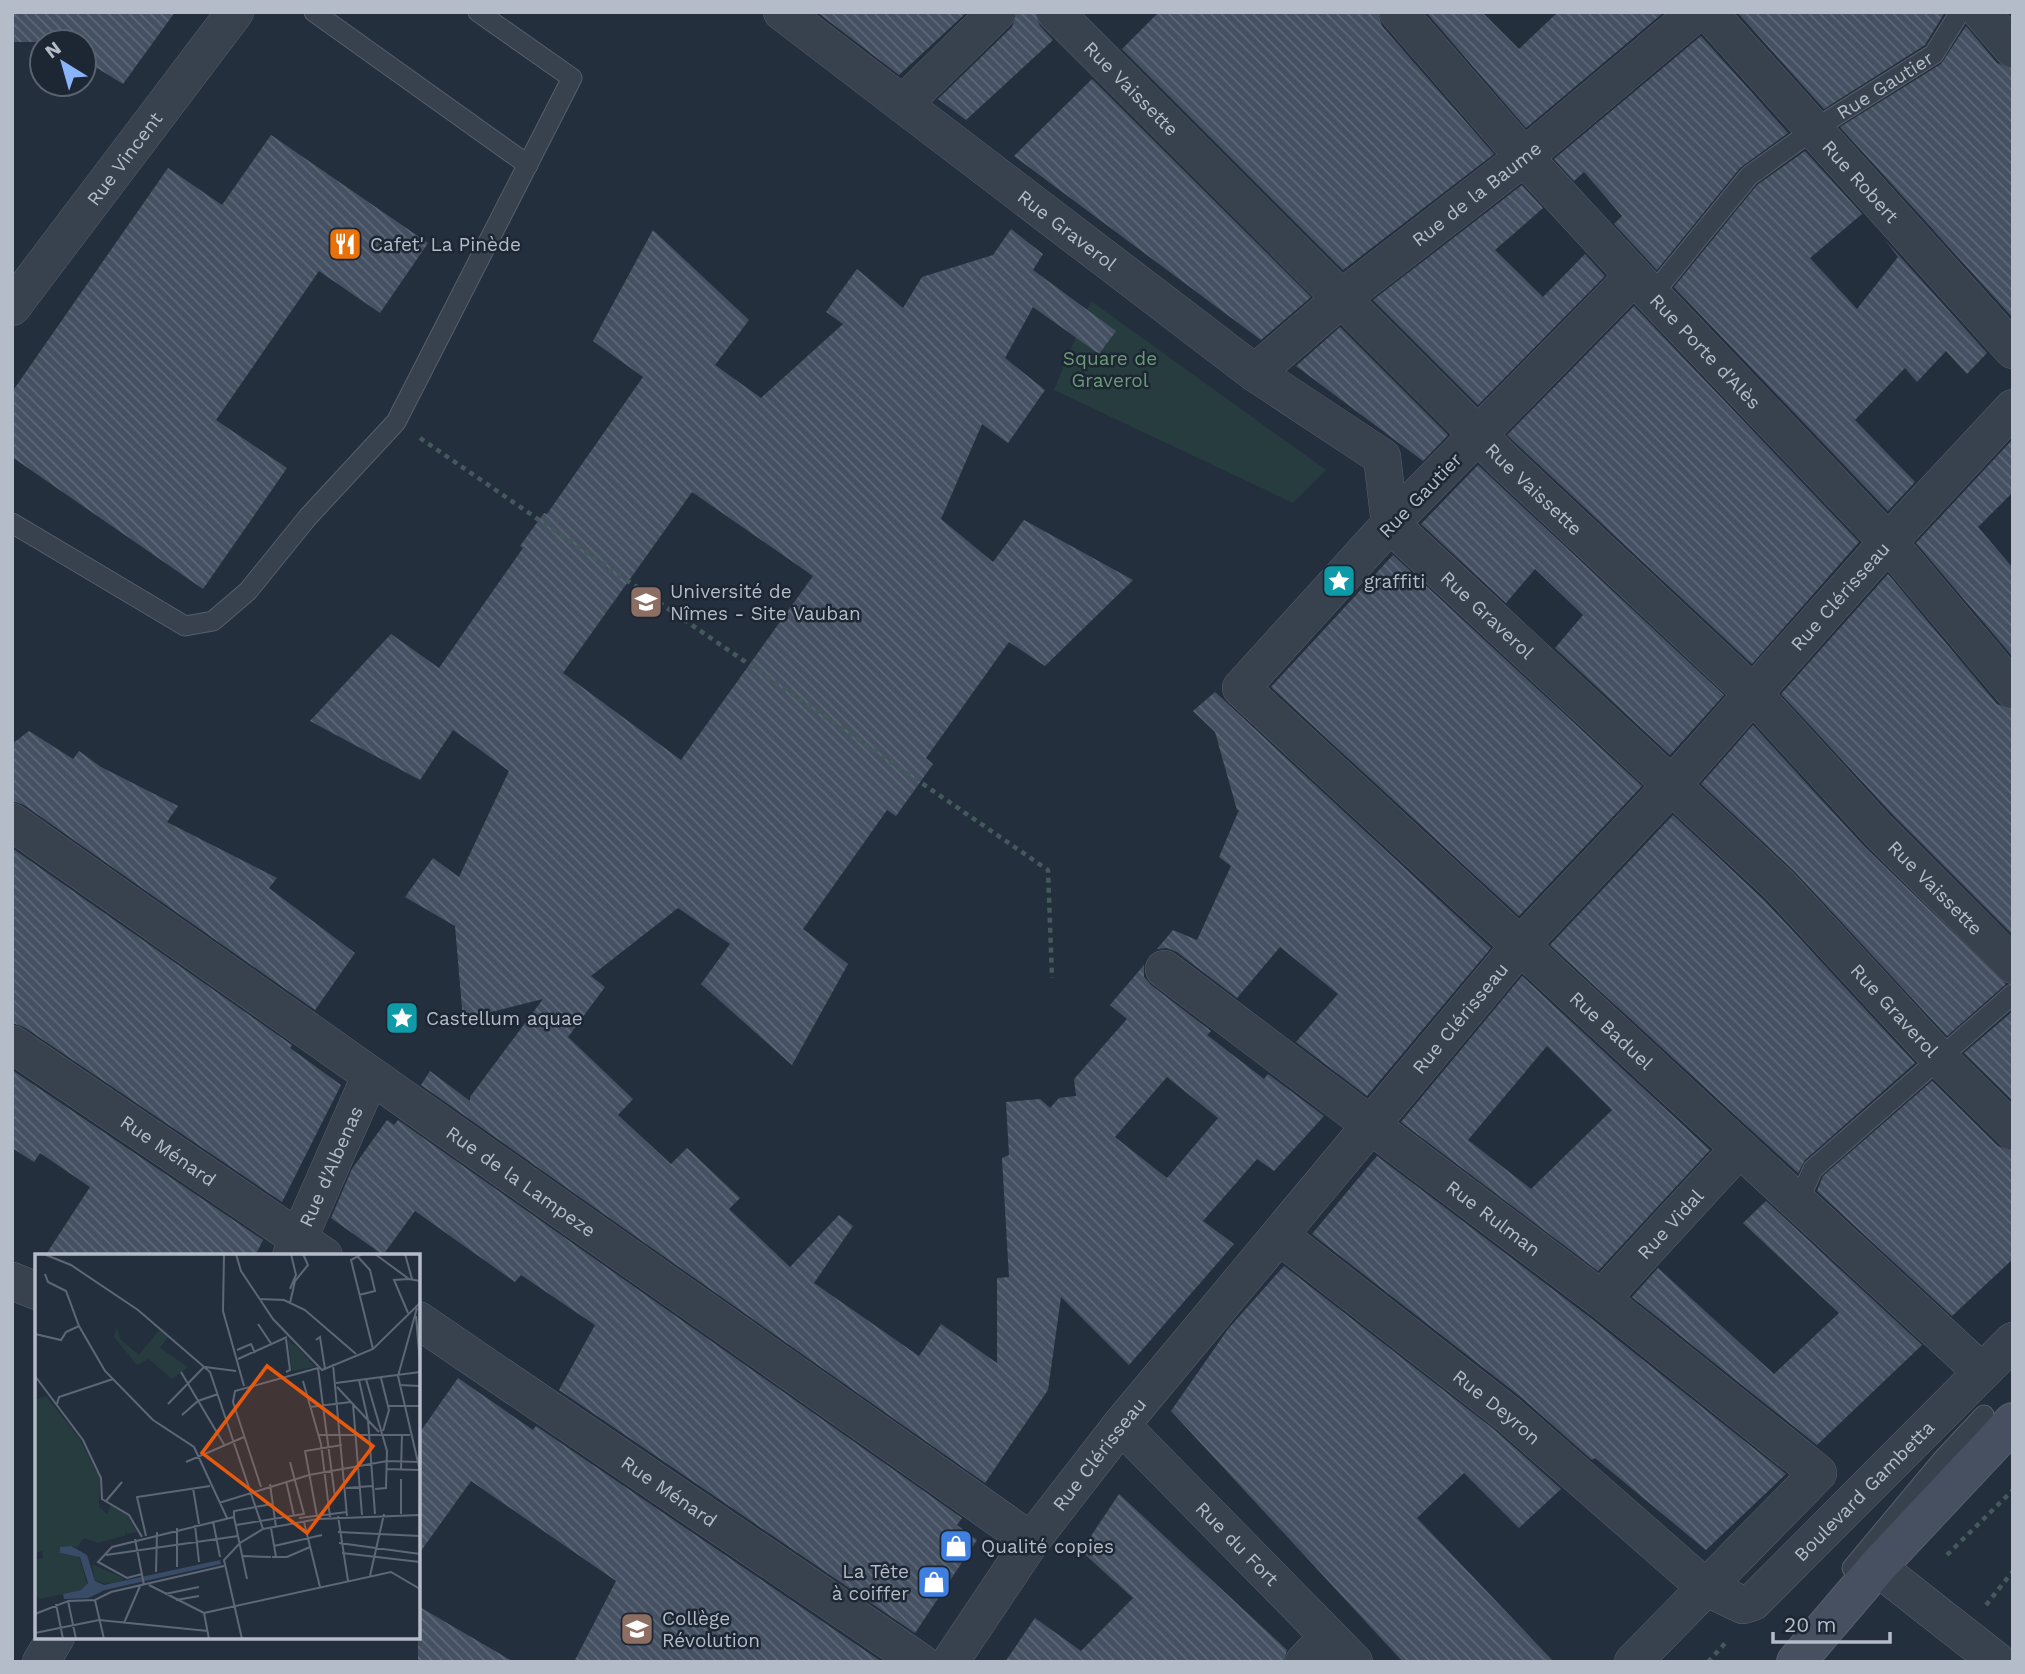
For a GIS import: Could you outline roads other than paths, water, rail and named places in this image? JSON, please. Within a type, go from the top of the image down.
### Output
[{"type":"street","points":[[101,190],[215,12]]},
{"type":"street","name":"Rue Vincent","points":[[12,307],[235,12]]},
{"type":"street","name":"Rue Graverol","points":[[782,12],[1255,373],[1382,457],[1390,524],[1779,885],[1939,1058],[2013,1131]]},
{"type":"street","points":[[903,104],[997,12]]},
{"type":"street","name":"Rue Vaissette","points":[[1055,12],[1343,297],[1478,435],[1754,694],[1878,830],[2013,965]]},
{"type":"street","name":"Rue Porte d'Alès","points":[[1398,12],[1524,157],[1643,286],[1888,542],[2013,690]]},
{"type":"street","name":"Rue de la Baume","points":[[1255,373],[1343,297],[1524,157],[1697,12]]},
{"type":"street","name":"Rue Robert","points":[[1708,12],[2013,350]]},
{"type":"street","points":[[1981,12],[2013,49]]},
{"type":"street","name":"Rue Gautier","points":[[1241,688],[1390,524],[1478,435],[1643,286]]},
{"type":"street","name":"Rue Clérisseau","points":[[950,1662],[1031,1541],[1121,1425],[1518,947],[1671,786],[1888,542],[2013,408]]},
{"type":"street","name":"Rue Baduel","points":[[1241,688],[1518,947],[1982,1372]]},
{"type":"street","name":"Rue de la Lampeze","points":[[12,822],[1031,1541]]},
{"type":"street","name":"Rue Rulman","points":[[1164,969],[1601,1298],[1818,1473],[1728,1567],[1705,1587]]},
{"type":"street","name":"Rue Ménard","points":[[12,1044],[305,1250]]},
{"type":"street","name":"Rue d'Albenas","points":[[305,1250],[370,1077]]},
{"type":"street","name":"Rue Vidal","points":[[1601,1298],[1739,1149]]},
{"type":"street","name":"Rue Deyron","points":[[1280,1236],[1509,1415],[1705,1587]]},
{"type":"street","points":[[12,1281],[35,1290]]},
{"type":"street","name":"Rue Ménard","points":[[420,1321],[920,1662]]},
{"type":"street","name":"Boulevard Gambetta","points":[[1705,1587],[1743,1605],[1753,1602],[2013,1341]]},
{"type":"street","points":[[1796,1662],[1884,1572],[1998,1419]]},
{"type":"street","name":"Rue du Fort","points":[[1121,1425],[1316,1649],[1354,1662]]},
{"type":"street","points":[[1884,1572],[1998,1662]]},
{"type":"street","points":[[1633,1662],[1705,1587]]},
{"type":"street","points":[[41,1662],[56,1639]]},
{"type":"lane","points":[[314,12],[528,165]]},
{"type":"lane","points":[[12,523],[185,626],[213,621],[248,591],[309,517],[396,422],[572,78],[478,12]]},
{"type":"lane","name":"Rue Gautier","points":[[1643,286],[1749,176],[1813,130],[1934,54],[1960,12]]},
{"type":"lane","points":[[1798,1202],[1813,1169],[2013,994]]},
{"type":"lane","points":[[1786,1662],[1809,1622],[1900,1509],[1998,1419]]},
{"type":"lane","points":[[1814,1662],[1884,1572],[2013,1446]]},
{"type":"place","name":"Cafet' La Pinède","points":[[345,244]]},
{"type":"place","name":"graffiti","points":[[1339,581]]},
{"type":"place","name":"Université de Nîmes - Site Vauban","points":[[646,602]]},
{"type":"place","name":"Castellum aquae","points":[[402,1018]]},
{"type":"place","name":"Qualité copies","points":[[956,1546]]},
{"type":"place","name":"La Tête à coiffer","points":[[934,1582]]},
{"type":"place","name":"Collège Révolution","points":[[637,1629]]},
{"type":"park label","name":"Square de Graverol","points":[[1110,369]]}]
